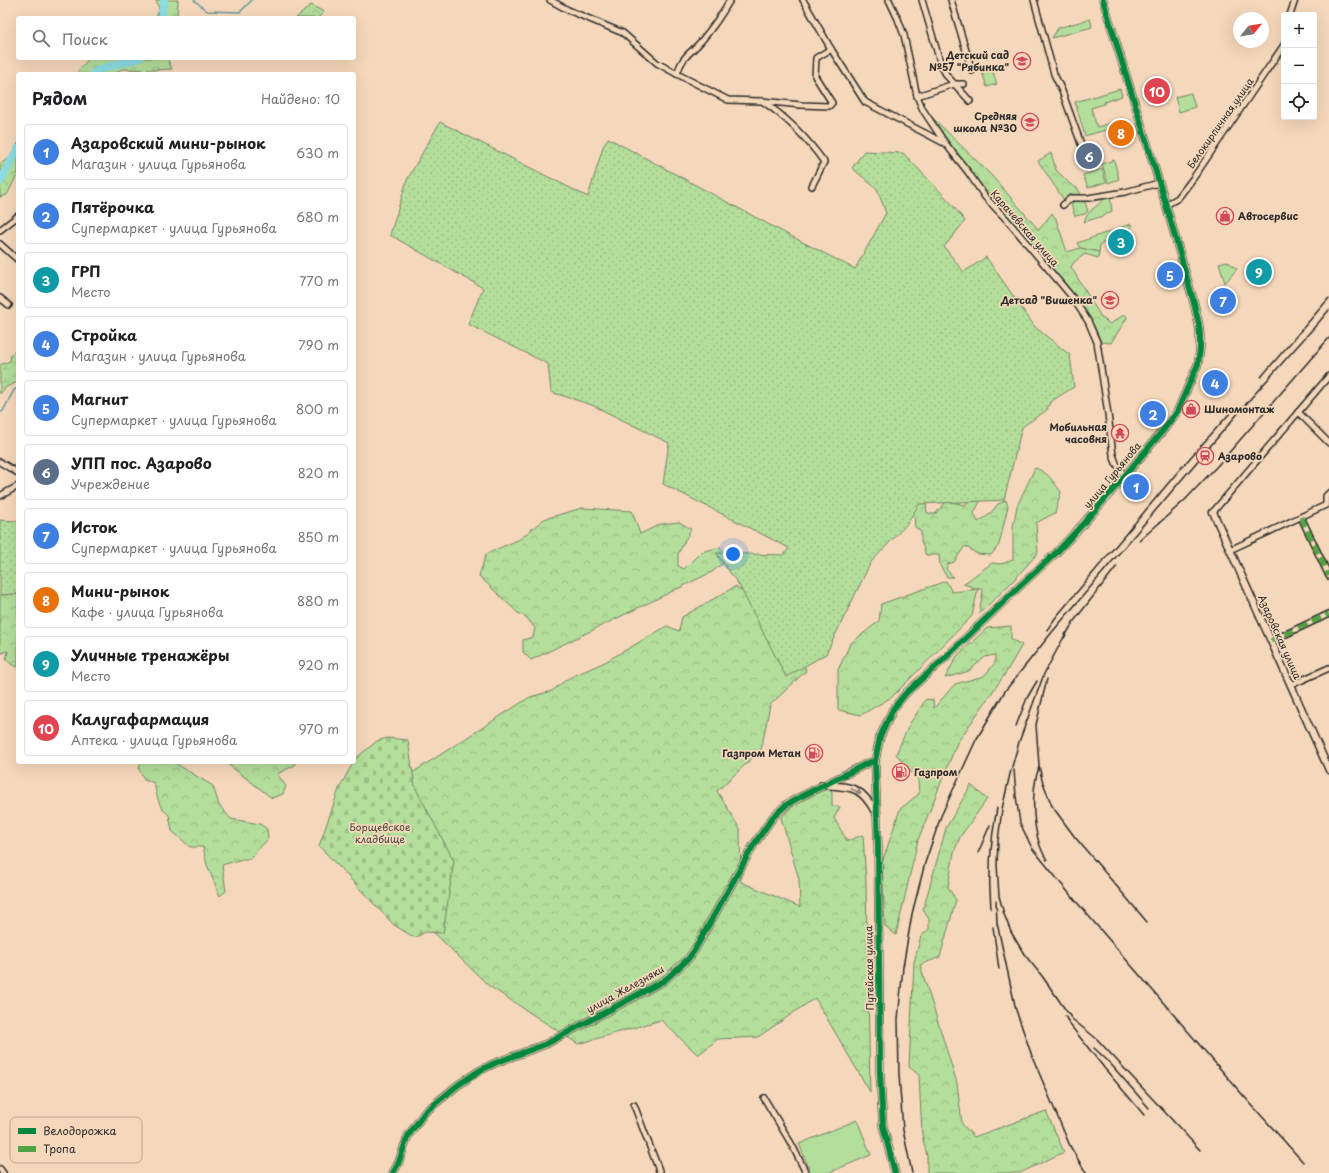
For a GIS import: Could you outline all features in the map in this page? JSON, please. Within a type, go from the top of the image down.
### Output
[{"type":"street","points":[[550,0],[568,10],[624,33],[657,63],[728,100],[829,106],[832,103],[815,76],[816,58],[831,49]]},
{"type":"street","points":[[677,74],[686,55],[702,40],[718,20],[730,0]]},
{"type":"street","points":[[803,0],[831,49],[865,102],[945,143]]},
{"type":"street","name":"Карачевская улица","points":[[889,0],[904,35],[918,96],[923,110],[945,143],[968,172],[985,197],[1007,220],[1072,297],[1088,321],[1097,342],[1108,410],[1113,455],[1116,464],[1124,476]]},
{"type":"street","points":[[922,0],[941,65],[947,76],[970,101]]},
{"type":"street","points":[[951,0],[972,71]]},
{"type":"street","points":[[1034,0],[1054,74],[1062,91],[1081,144]]},
{"type":"street","name":"улица Гурьянова","points":[[875,761],[880,737],[893,709],[906,693],[1057,552],[1082,525],[1177,412],[1198,364],[1200,349],[1199,325],[1194,303],[1166,205],[1103,0]]},
{"type":"street","points":[[1291,12],[1295,0]]},
{"type":"street","name":"Белокирпичная улица","points":[[1166,205],[1178,198],[1194,177],[1283,48]]},
{"type":"street","points":[[918,96],[954,84],[964,84]]},
{"type":"street","points":[[761,101],[778,112],[794,126],[814,148],[824,162],[812,186]]},
{"type":"street","points":[[1063,204],[1070,198],[1088,198],[1125,192],[1159,183]]},
{"type":"street","points":[[0,230],[16,218]]},
{"type":"street","points":[[0,244],[16,258]]},
{"type":"street","points":[[0,298],[9,305]]},
{"type":"street","points":[[1213,512],[1329,376]]},
{"type":"street","points":[[1298,412],[1329,443]]},
{"type":"street","points":[[0,462],[16,472]]},
{"type":"street","points":[[0,496],[16,487]]},
{"type":"street","points":[[1230,550],[1328,506],[1326,496],[1329,493]]},
{"type":"street","name":"Азаровская улица","points":[[1213,512],[1329,770]]},
{"type":"street","points":[[1301,517],[1329,576]]},
{"type":"street","points":[[1271,641],[1329,614]]},
{"type":"street","points":[[1291,685],[1329,668]]},
{"type":"street","name":"улица Железняки","points":[[393,1173],[398,1164],[408,1136],[425,1112],[458,1085],[495,1063],[546,1044],[665,980],[675,972],[694,951],[753,846],[773,817],[786,805],[822,784],[875,761]]},
{"type":"street","name":"Путейская улица","points":[[875,761],[883,1126],[895,1173]]},
{"type":"street","points":[[822,784],[857,790],[869,800],[877,816]]},
{"type":"street","points":[[764,1098],[792,1145],[806,1173]]},
{"type":"street","points":[[634,1104],[660,1173]]},
{"type":"street","points":[[0,1169],[3,1173]]},
{"type":"green space","points":[[156,0],[178,0],[177,16],[157,16],[159,9]]},
{"type":"green space","points":[[311,5],[324,12],[320,16],[298,16]]},
{"type":"green space","points":[[1090,19],[1092,27],[1052,38],[1058,28]]},
{"type":"green space","points":[[87,60],[168,60],[172,69],[122,69],[117,72],[78,72]]},
{"type":"green space","points":[[991,66],[997,84],[987,87],[981,69]]},
{"type":"green space","points":[[1120,89],[1122,96],[1091,108],[1097,127],[1120,120],[1122,125],[1085,136],[1075,102]]},
{"type":"green space","points":[[1191,93],[1195,107],[1179,112],[1175,97]]},
{"type":"green space","points":[[932,117],[992,176],[1039,230],[1052,213],[1056,219],[1067,252],[1080,248],[1099,252],[1098,258],[1085,254],[1074,262],[1071,267],[1101,317],[1110,324],[1125,314],[1127,318],[1111,343],[1101,342],[1096,329],[1074,295],[983,186],[956,152]]},
{"type":"green space","points":[[440,122],[588,197],[603,147],[608,138],[855,269],[886,213],[877,189],[852,168],[864,151],[903,153],[950,202],[965,221],[944,247],[964,272],[986,257],[1035,327],[1070,355],[1074,387],[1050,402],[1047,410],[1022,427],[1004,500],[919,504],[907,524],[871,562],[826,654],[786,677],[739,585],[716,553],[784,555],[789,548],[663,484],[669,443],[592,405],[551,392],[548,364],[468,324],[483,288],[390,235],[407,180]]},
{"type":"green space","points":[[16,148],[16,177],[7,195],[0,197],[0,164],[13,156]]},
{"type":"green space","points":[[1051,153],[1056,170],[1070,184],[1077,188],[1083,197],[1066,197],[1064,200],[1038,161]]},
{"type":"green space","points":[[1114,160],[1119,179],[1108,183],[1102,164]]},
{"type":"green space","points":[[1102,169],[1106,182],[1088,188],[1083,175]]},
{"type":"green space","points":[[1110,197],[1112,211],[1103,216],[1084,222],[1088,214],[1104,198]]},
{"type":"green space","points":[[1084,200],[1088,211],[1085,214],[1075,216],[1071,205],[1073,202]]},
{"type":"green space","points":[[1131,224],[1132,227],[1125,237],[1118,241],[1117,246],[1103,243],[1100,245],[1099,252],[1080,248],[1077,243]]},
{"type":"green space","points":[[1227,261],[1237,269],[1225,283],[1219,263]]},
{"type":"green space","points":[[16,350],[16,383],[6,387],[0,394],[0,365],[10,361],[11,355]]},
{"type":"green space","points":[[1035,468],[1047,474],[1061,492],[1055,513],[1036,523],[1038,553],[1012,582],[979,614],[983,590],[963,584],[992,563],[1001,564],[1013,560],[1013,527],[1017,506]]},
{"type":"green space","points":[[979,490],[983,496],[974,513],[978,522],[989,515],[998,504],[1006,500],[1008,506],[999,545],[991,555],[977,554],[965,546],[954,562],[948,564],[946,569],[953,577],[947,577],[940,566],[939,555],[926,555],[921,541],[921,532],[915,527],[913,505],[926,502],[927,513],[935,514],[947,501],[965,505]]},
{"type":"green space","points":[[582,508],[632,511],[640,534],[661,524],[679,522],[691,529],[678,554],[678,566],[684,569],[701,552],[720,547],[729,558],[712,572],[531,660],[523,652],[523,640],[533,637],[535,628],[526,617],[518,613],[479,576],[486,554],[520,539],[544,519]]},
{"type":"green space","points":[[0,520],[16,521],[16,594],[0,595]]},
{"type":"green space","points":[[946,581],[952,592],[978,589],[972,616],[892,697],[861,715],[838,710],[838,670],[850,644],[879,621],[881,604]]},
{"type":"green space","points":[[736,586],[777,619],[802,656],[806,671],[770,705],[761,750],[717,791],[740,829],[741,882],[800,907],[799,879],[781,818],[796,803],[814,793],[828,789],[832,792],[832,806],[840,807],[834,818],[847,841],[863,835],[866,882],[870,1092],[815,998],[758,1037],[718,1039],[698,1055],[661,1020],[578,1044],[489,986],[360,861],[356,814],[415,771],[530,697],[552,691],[567,679],[605,662],[667,626],[679,631],[682,617]]},
{"type":"green space","points":[[16,594],[16,666],[6,659],[8,651],[0,654],[0,595]]},
{"type":"green space","points":[[1011,626],[1011,639],[1022,645],[1007,671],[957,743],[918,840],[896,935],[885,926],[882,863],[900,809],[919,794],[918,780],[896,754],[909,725],[926,699],[933,700],[934,708],[955,684],[984,676],[995,663],[995,655],[985,657],[969,671],[945,678],[957,656],[987,628]]},
{"type":"green space","name":"Борщевское кладбище","points":[[387,738],[408,740],[415,787],[454,861],[443,933],[425,932],[415,938],[394,925],[319,846],[339,789],[352,764],[356,764],[356,758],[377,741]]},
{"type":"green space","points":[[140,764],[176,764],[213,786],[219,805],[231,819],[260,824],[267,829],[268,839],[249,859],[242,859],[222,865],[226,891],[220,896],[207,865],[203,847],[190,847],[172,831],[169,815],[160,805],[154,783],[144,779],[139,769]]},
{"type":"green space","points":[[228,764],[295,764],[277,774],[286,786],[283,794],[272,798]]},
{"type":"green space","points":[[971,785],[987,799],[960,837],[954,852],[948,887],[956,900],[940,957],[920,965],[957,1083],[962,1124],[974,1137],[1046,1111],[1064,1152],[1020,1173],[927,1173],[927,1156],[922,1135],[919,1075],[909,1067],[914,962],[921,936],[929,929],[929,919],[923,910],[946,828]]},
{"type":"green space","points":[[857,1120],[871,1155],[828,1173],[811,1173],[799,1144]]},
{"type":"waterway","points":[[161,16],[164,0]]},
{"type":"waterway","points":[[194,0],[207,11],[240,12],[252,0]]},
{"type":"waterway","points":[[95,72],[97,70],[133,60]]},
{"type":"waterway","points":[[0,182],[16,153]]},
{"type":"waterway","points":[[0,413],[3,411],[14,390],[16,389]]},
{"type":"railway","points":[[1261,377],[1329,298]]},
{"type":"railway","points":[[912,1173],[903,1130],[899,1075],[898,1019],[903,967],[912,914],[925,863],[941,816],[976,740],[1005,691],[1053,631],[1252,397],[1329,310]]},
{"type":"railway","points":[[1139,541],[1185,500],[1219,464],[1329,338]]},
{"type":"railway","points":[[1047,630],[1056,617],[1181,468],[1230,413]]},
{"type":"railway","points":[[1064,638],[1074,621],[1117,566]]},
{"type":"railway","points":[[1066,633],[1044,674],[1019,742],[1010,774],[1002,809],[998,841],[997,864],[999,896],[1011,932],[1024,954],[1042,976],[1072,1019],[1097,1039],[1200,1150]]},
{"type":"railway","points":[[1047,679],[1036,725],[1039,765],[1042,780],[1052,806],[1074,836],[1147,922]]},
{"type":"railway","points":[[1016,726],[1027,698],[1037,681]]},
{"type":"railway","points":[[1039,767],[1034,789],[1034,814],[1038,839],[1047,860]]},
{"type":"railway","points":[[1014,770],[1020,823],[1032,848],[1241,1093],[1303,1162]]},
{"type":"railway","points":[[991,909],[990,858],[997,808]]},
{"type":"railway","points":[[978,853],[990,825]]},
{"type":"railway","points":[[996,901],[997,923],[1016,1010],[1032,1056],[1070,1146],[1086,1173]]},
{"type":"railway","points":[[993,927],[999,969]]},
{"type":"railway","points":[[1065,1016],[1071,1026],[1105,1069],[1144,1115]]},
{"type":"railway","points":[[1094,1048],[1108,1061],[1149,1108]]},
{"type":"marked path","points":[[1301,517],[1329,576]]},
{"type":"marked path","points":[[1271,641],[1329,614]]},
{"type":"cycle path","points":[[895,1173],[883,1126],[880,1074],[878,846],[875,761],[880,737],[893,709],[906,693],[1057,552],[1117,485],[1177,412],[1198,364],[1200,335],[1194,303],[1166,205],[1103,0]]},
{"type":"cycle path","points":[[393,1173],[398,1164],[408,1136],[425,1112],[458,1085],[479,1071],[495,1063],[546,1044],[665,980],[688,959],[694,951],[753,846],[773,817],[786,805],[800,797],[868,763],[875,761]]},
{"type":"place","name":"Детский сад №57 \"Рябинка\"","points":[[1022,61]]},
{"type":"place","name":"Калугафармация","points":[[1157,91]]},
{"type":"place","name":"Средняя школа №30","points":[[1030,122]]},
{"type":"place","name":"Мини-рынок","points":[[1121,133]]},
{"type":"place","name":"УПП пос. Азарово","points":[[1089,156]]},
{"type":"place","name":"Автосервис","points":[[1225,216]]},
{"type":"place","name":"ГРП","points":[[1121,242]]},
{"type":"place","name":"Уличные тренажёры","points":[[1259,272]]},
{"type":"place","name":"Магнит","points":[[1170,275]]},
{"type":"place","name":"Детсад \"Вишенка\"","points":[[1110,300]]},
{"type":"place","name":"Исток","points":[[1223,301]]},
{"type":"place","name":"Стройка","points":[[1215,383]]},
{"type":"place","name":"Шиномонтаж","points":[[1191,409]]},
{"type":"place","name":"Пятёрочка","points":[[1153,414]]},
{"type":"place","name":"Мобильная часовня","points":[[1120,433]]},
{"type":"place","name":"Азарово","points":[[1205,456]]},
{"type":"place","name":"Азаровский мини-рынок","points":[[1136,487]]},
{"type":"place","name":"Газпром Метан","points":[[814,753]]},
{"type":"place","name":"Газпром","points":[[901,772]]}]
